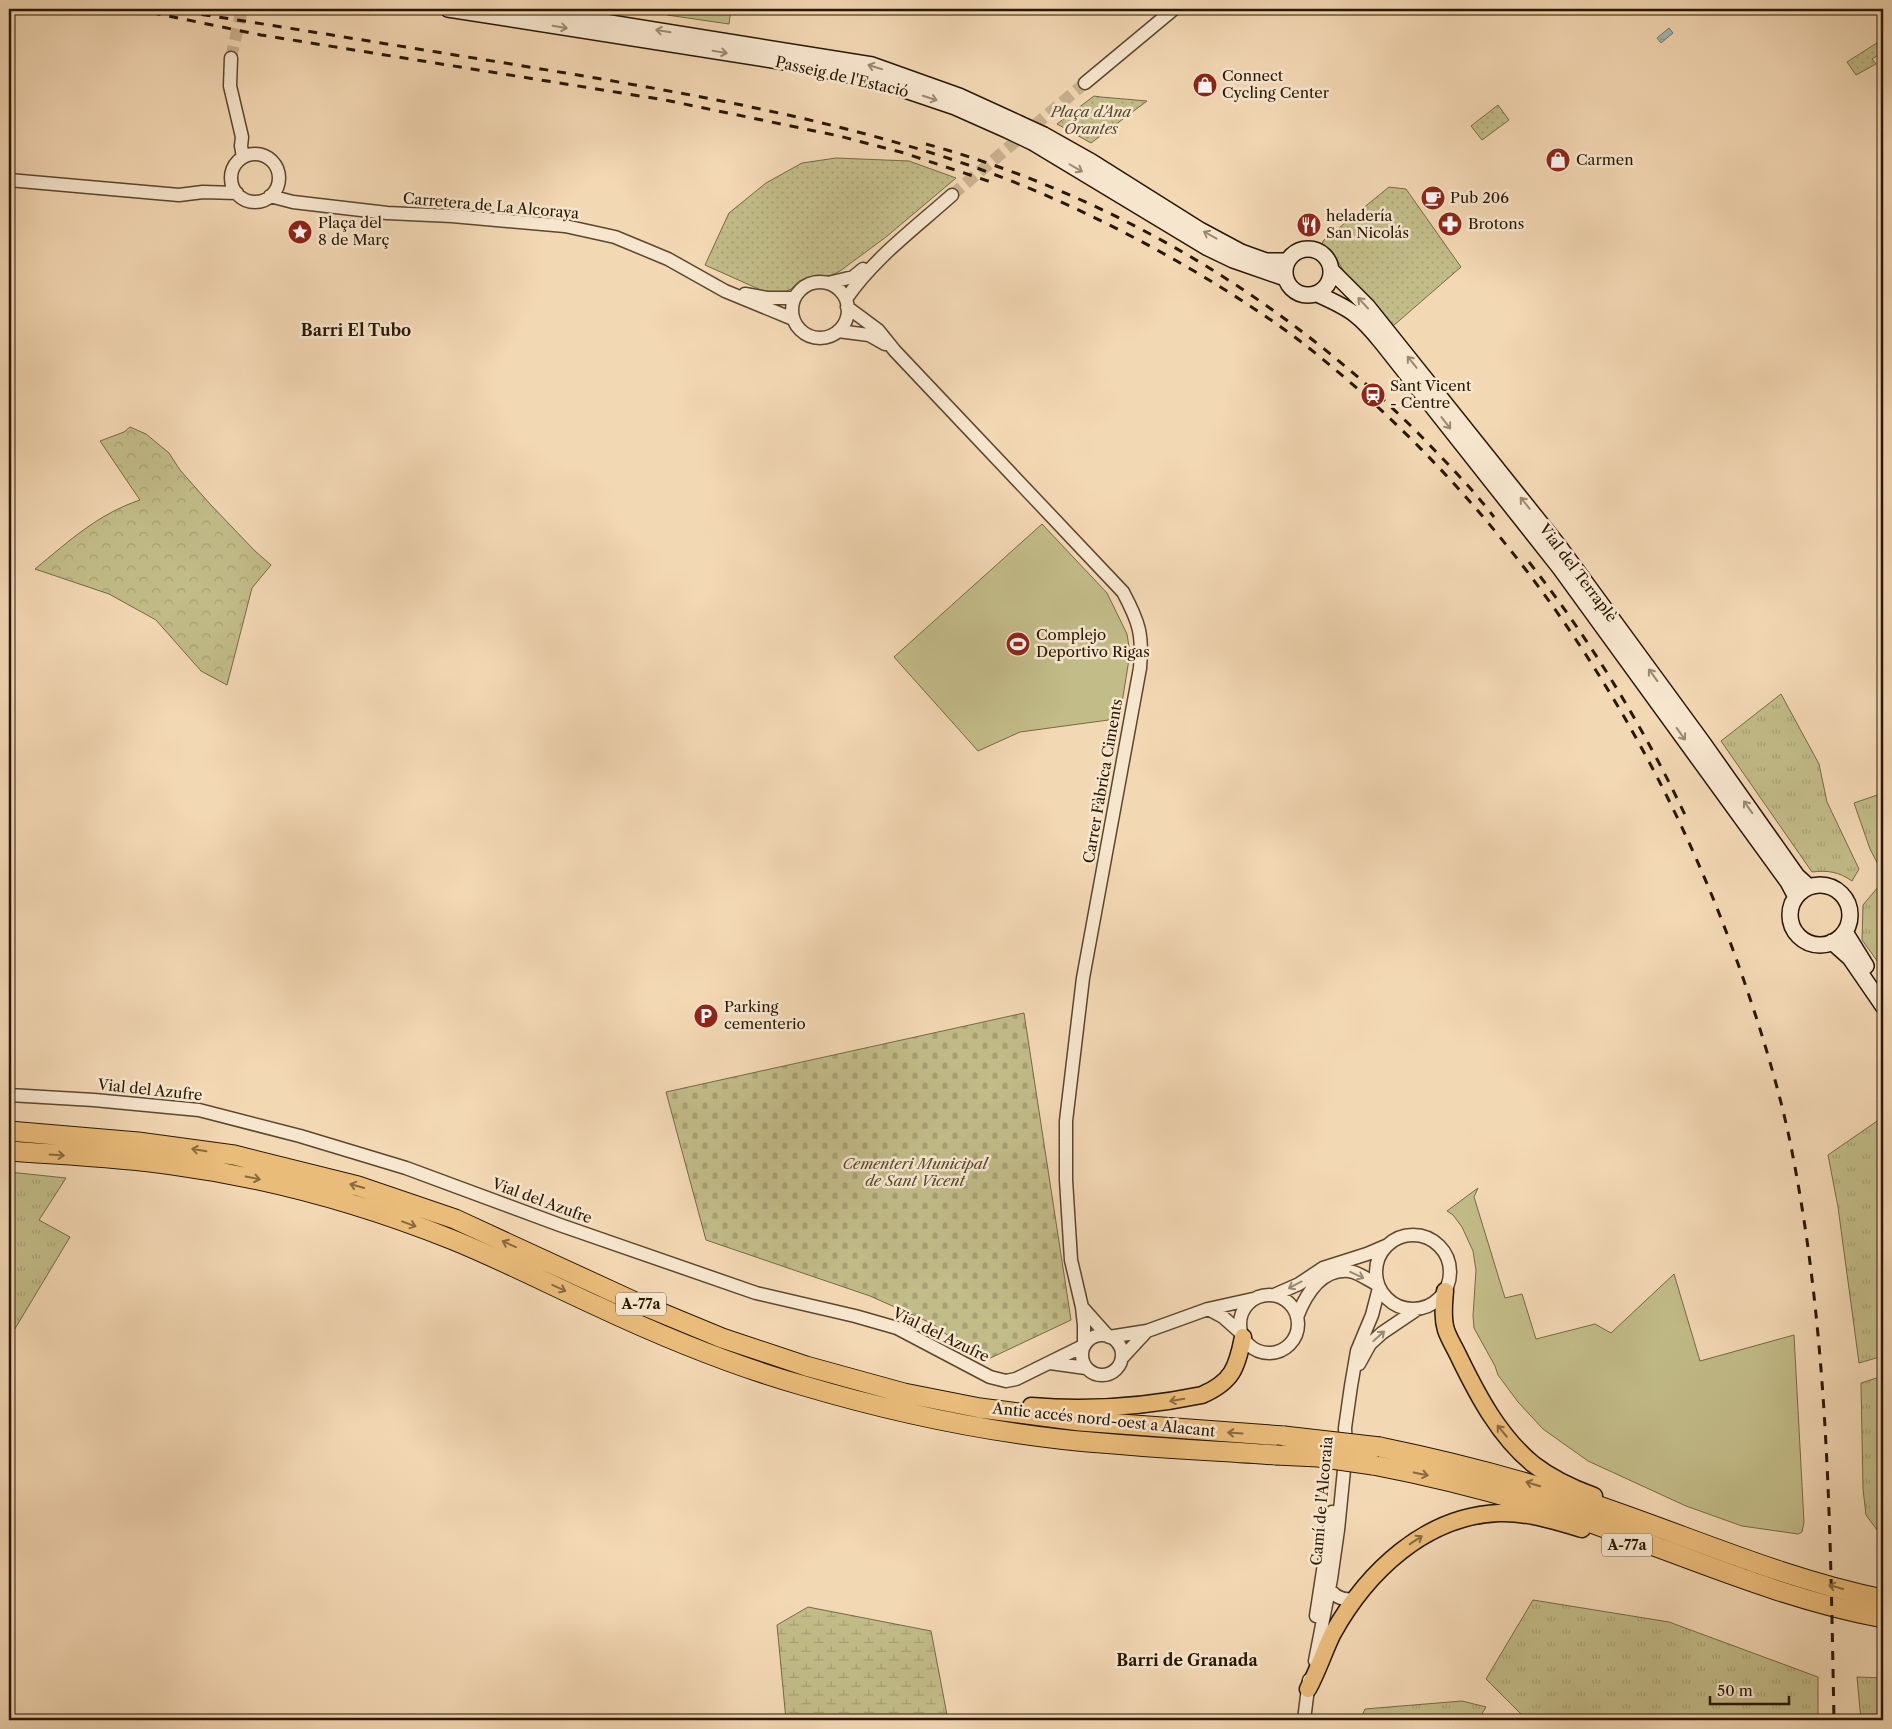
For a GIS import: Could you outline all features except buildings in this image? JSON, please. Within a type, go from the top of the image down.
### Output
[{"type":"highway","name":"Antic accés nord-oest a Alacant","points":[[9,1132],[138,1142],[226,1154],[258,1160],[358,1186],[455,1219],[635,1302],[722,1338],[806,1366],[904,1393],[980,1408],[1080,1421],[1284,1436],[1376,1456]]},
{"type":"highway","name":"Antic accés nord-oest a Alacant","points":[[9,1151],[172,1164],[233,1174],[299,1189],[366,1209],[455,1241],[628,1320],[700,1350],[785,1380],[894,1410],[980,1428],[1060,1439],[1276,1455],[1318,1457],[1376,1456]]},
{"type":"highway","name":"A-77a","points":[[1376,1456],[1435,1458],[1518,1480],[1582,1500],[1759,1564],[1810,1580],[1883,1599]]},
{"type":"highway","name":"A-77a","points":[[1376,1456],[1422,1475],[1494,1493],[1590,1523],[1775,1591],[1883,1618]]},
{"type":"main road","name":"Passeig de l'Estació","points":[[448,9],[798,64],[884,83],[1013,127],[1092,162],[1200,230],[1241,252],[1266,261],[1287,261]]},
{"type":"main road","name":"Passeig de l'Estació","points":[[523,9],[872,65],[959,96],[1013,127]]},
{"type":"main road","name":"Passeig de l'Estació","points":[[1039,139],[1208,248],[1241,263],[1285,278]]},
{"type":"main road","points":[[1315,249],[1325,255],[1329,260],[1332,271],[1329,282],[1322,291],[1311,295],[1298,293],[1292,289],[1285,278],[1287,261],[1292,254],[1300,250],[1315,249]]},
{"type":"main road","name":"Vial del Terraplè","points":[[1332,271],[1367,306],[1558,545],[1703,743],[1797,876],[1810,887]]},
{"type":"main road","name":"Vial del Terraplè","points":[[1317,294],[1344,306],[1358,315],[1383,344],[1560,568],[1788,882],[1796,898]]},
{"type":"main road","points":[[1821,885],[1832,888],[1842,894],[1848,904],[1850,918],[1845,932],[1832,942],[1812,943],[1797,933],[1792,925],[1792,905],[1796,898],[1810,887],[1821,885]]},
{"type":"main road","points":[[1845,932],[1857,953],[1883,989]]},
{"type":"main road","points":[[1832,942],[1850,958],[1883,1006]]},
{"type":"main road","name":"A-77a","points":[[530,1253],[554,1256],[697,1320],[826,1364],[929,1390],[1020,1405],[1059,1408],[1127,1408],[1202,1395],[1225,1381],[1233,1372],[1242,1335]]},
{"type":"main road","name":"A-77a","points":[[1445,1291],[1444,1315],[1446,1329],[1464,1368],[1496,1425],[1517,1450],[1532,1463],[1557,1480],[1580,1491],[1798,1571],[1810,1580]]},
{"type":"main road","name":"A-77a","points":[[1308,1689],[1332,1635],[1368,1582],[1402,1550],[1426,1534],[1471,1517],[1520,1514],[1547,1519],[1586,1530],[1758,1592],[1811,1609],[1883,1626]]},
{"type":"street","points":[[1085,83],[1174,9]]},
{"type":"street","points":[[231,58],[230,86],[242,137],[241,146],[249,155]]},
{"type":"street","points":[[249,155],[265,156],[273,161],[278,170],[279,183],[270,196],[263,200],[243,198],[233,188],[231,176],[236,163],[249,155]]},
{"type":"street","points":[[203,192],[231,176]]},
{"type":"street","points":[[9,180],[179,195],[203,192],[237,193]]},
{"type":"street","points":[[279,183],[301,202]]},
{"type":"street","name":"Carretera de La Alcoraya","points":[[270,196],[293,202],[387,213],[452,216],[565,226],[615,237],[668,259],[725,291],[793,319]]},
{"type":"street","points":[[888,252],[853,277],[828,283],[812,283],[799,292],[794,298],[792,308],[793,319],[800,330],[812,337],[826,337],[838,331],[845,322],[847,303],[857,283],[888,252],[952,196]]},
{"type":"street","points":[[828,283],[839,289],[847,303]]},
{"type":"street","name":"Carretera de La Alcoraya","points":[[725,291],[767,298],[794,298]]},
{"type":"street","name":"Carrer Fàbrica Ciments","points":[[847,303],[878,330],[895,351],[1123,592],[1136,616],[1142,643],[1138,677],[1083,978],[1066,1121],[1066,1180],[1071,1260],[1082,1307],[1084,1345]]},
{"type":"street","name":"Carrer Fàbrica Ciments","points":[[838,331],[869,335],[895,351]]},
{"type":"street","name":"Vial del Azufre","points":[[9,1095],[94,1100],[199,1110],[300,1136],[406,1168],[560,1225],[756,1293],[856,1316],[897,1328],[990,1377],[1006,1381],[1016,1379],[1084,1345]]},
{"type":"street","points":[[1274,1295],[1299,1284],[1323,1268],[1367,1254],[1388,1245],[1402,1236],[1417,1235],[1431,1239],[1439,1245],[1445,1253],[1450,1267],[1449,1282],[1445,1291],[1433,1304],[1416,1310],[1396,1322],[1376,1338],[1370,1344],[1354,1372]]},
{"type":"street","points":[[1345,1428],[1357,1351],[1372,1315],[1378,1286],[1375,1269],[1378,1260],[1388,1245]]},
{"type":"street","points":[[1297,1317],[1314,1286],[1322,1278],[1335,1273],[1350,1271],[1378,1286],[1388,1300],[1394,1304],[1401,1308],[1416,1310]]},
{"type":"street","points":[[1086,1368],[1082,1360],[1084,1345],[1094,1336],[1147,1331],[1208,1309],[1268,1295],[1284,1299],[1292,1307],[1297,1317],[1296,1335],[1286,1348],[1279,1352],[1262,1353],[1254,1350],[1223,1316],[1208,1309]]},
{"type":"street","points":[[1242,1335],[1239,1323],[1242,1313],[1255,1298]]},
{"type":"street","name":"Carrer Fàbrica Ciments","points":[[1082,1307],[1108,1336]]},
{"type":"street","points":[[1048,1363],[1086,1368],[1096,1375],[1109,1374],[1118,1367],[1122,1358],[1147,1331]]},
{"type":"street","points":[[1108,1336],[1120,1346],[1122,1358]]},
{"type":"street","name":"Camí de l'Alcoraia","points":[[1329,1589],[1327,1586],[1326,1570],[1334,1521],[1338,1447],[1345,1428]]},
{"type":"street","name":"Camí de l'Alcoraia","points":[[1308,1689],[1329,1589],[1338,1530],[1346,1450],[1345,1428]]},
{"type":"street","name":"Camí de l'Alcoraia","points":[[1304,1720],[1321,1580],[1334,1500]]},
{"type":"street","points":[[1329,1589],[1339,1598],[1355,1599]]},
{"type":"green space","points":[[668,9],[731,9],[729,24],[667,15]]},
{"type":"green space","points":[[1883,39],[1883,52],[1872,59],[1876,64],[1856,75],[1847,62]]},
{"type":"green space","name":"Plaça d'Ana Orantes","points":[[1094,96],[1147,101],[1091,143],[1057,124]]},
{"type":"green space","points":[[1498,105],[1509,120],[1482,140],[1471,126]]},
{"type":"green space","points":[[836,158],[909,161],[956,178],[886,237],[840,271],[830,276],[816,275],[799,281],[791,289],[782,293],[763,291],[705,265],[729,213],[766,183],[802,163]]},
{"type":"green space","points":[[1389,187],[1406,189],[1461,267],[1393,326],[1349,280],[1333,253],[1322,245],[1323,241]]},
{"type":"green space","points":[[130,427],[146,434],[169,453],[180,470],[210,504],[271,565],[252,588],[227,685],[201,671],[156,620],[109,594],[35,569],[97,521],[140,500],[100,441],[124,432]]},
{"type":"green space","name":"Complejo Deportivo Rigas","points":[[1042,524],[1107,593],[1127,634],[1130,653],[1120,715],[1116,719],[1020,732],[978,751],[894,657]]},
{"type":"green space","points":[[1781,694],[1819,764],[1827,802],[1859,869],[1852,881],[1833,872],[1812,872],[1721,741]]},
{"type":"green space","points":[[1883,793],[1883,874],[1870,849],[1854,803]]},
{"type":"green space","points":[[1883,881],[1883,969],[1862,940],[1863,905]]},
{"type":"green space","name":"Cementeri Municipal de Sant Vicent","points":[[1024,1013],[1071,1320],[982,1362],[933,1324],[870,1296],[706,1240],[666,1092]]},
{"type":"green space","points":[[1883,1117],[1883,1356],[1859,1363],[1838,1207],[1828,1155]]},
{"type":"green space","points":[[9,1172],[66,1178],[39,1220],[70,1237],[10,1337]]},
{"type":"green space","points":[[1478,1188],[1474,1197],[1505,1298],[1522,1294],[1536,1339],[1595,1324],[1611,1333],[1674,1274],[1700,1361],[1794,1335],[1804,1522],[1802,1532],[1798,1534],[1742,1526],[1686,1506],[1588,1461],[1543,1429],[1518,1402],[1498,1375],[1474,1328],[1476,1270],[1473,1251],[1462,1227],[1453,1215],[1447,1211]]},
{"type":"green space","points":[[1883,1376],[1883,1538],[1866,1515],[1863,1489],[1861,1383]]},
{"type":"green space","points":[[1533,1600],[1669,1622],[1818,1677],[1818,1720],[1524,1720],[1525,1718],[1486,1679]]},
{"type":"green space","points":[[808,1607],[931,1631],[948,1720],[786,1720],[777,1625]]},
{"type":"green space","points":[[1857,1677],[1883,1678],[1883,1720],[1861,1720]]},
{"type":"green space","points":[[1462,1701],[1486,1707],[1478,1720],[1360,1720],[1365,1709]]},
{"type":"water","points":[[1669,28],[1673,33],[1661,43],[1657,38]]},
{"type":"tunnel","points":[[231,58],[242,9]]},
{"type":"tunnel","points":[[952,195],[1085,83]]},
{"type":"railway","points":[[134,9],[261,35],[665,100],[839,136],[904,153],[997,184]]},
{"type":"railway","points":[[166,9],[559,72],[722,101],[882,138],[971,166],[1041,193],[1110,225],[1176,261],[1244,302],[1300,341],[1374,403],[1442,471],[1505,543],[1562,620],[1614,701],[1661,785],[1702,872],[1737,961],[1758,1024],[1788,1132],[1802,1205],[1820,1351],[1831,1572],[1834,1720]]},
{"type":"railway","points":[[926,144],[995,165],[1062,192],[1127,222],[1190,257],[1251,295],[1310,338],[1365,384],[1438,453],[1494,517]]},
{"type":"railway","points":[[1529,562],[1574,622],[1615,685],[1652,750],[1686,817]]},
{"type":"place","name":"Connect Cycling Center","points":[[1205,85]]},
{"type":"place","name":"Carmen","points":[[1558,160]]},
{"type":"place","name":"Pub 206","points":[[1433,198]]},
{"type":"place","name":"Brotons","points":[[1450,224]]},
{"type":"place","name":"heladería San Nicolás","points":[[1309,225]]},
{"type":"place","name":"Plaça del 8 de Març","points":[[300,232]]},
{"type":"place","name":"Sant Vicent - Centre","points":[[1373,395]]},
{"type":"place","name":"Complejo Deportivo Rigas","points":[[1018,644]]},
{"type":"place","name":"Parking cementerio","points":[[706,1016]]},
{"type":"district","name":"Barri El Tubo","points":[[356,330]]},
{"type":"district","name":"Barri de Granada","points":[[1187,1660]]}]
